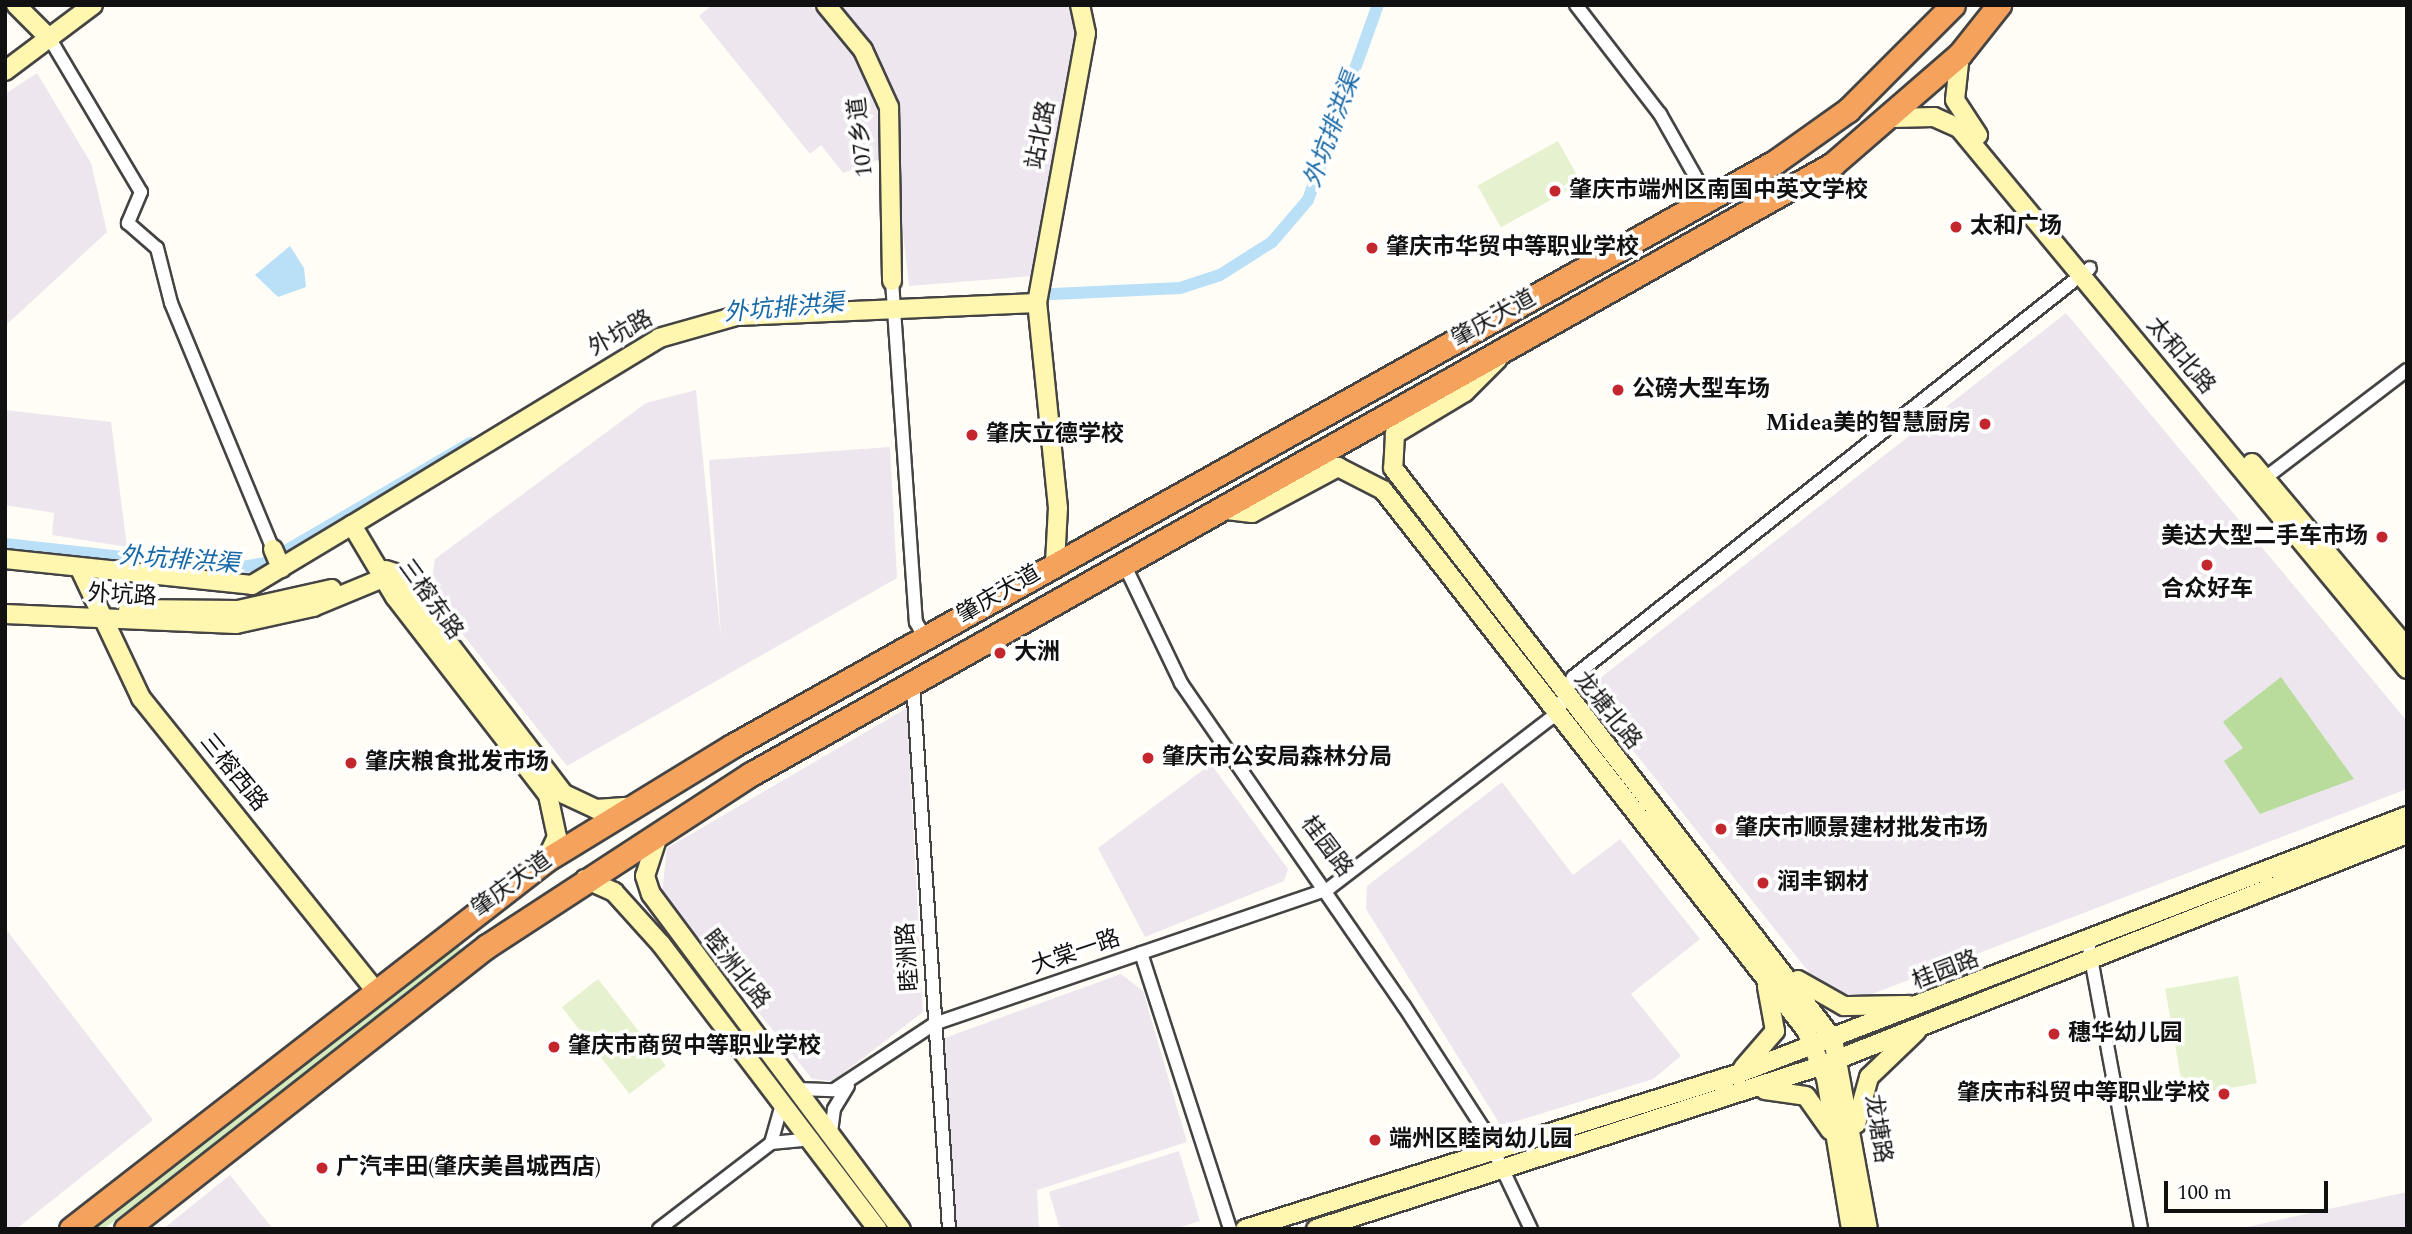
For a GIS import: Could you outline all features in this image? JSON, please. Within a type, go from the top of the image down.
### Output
[{"type":"highway","name":"肇庆大道","points":[[71,1229],[459,924],[546,860],[628,807],[1055,563],[1708,199],[1848,110],[1953,5]]},
{"type":"highway","name":"肇庆大道","points":[[126,1229],[480,952],[585,879],[660,831],[913,683],[1227,510],[1821,171],[1893,118],[1960,54],[1999,5]]},
{"type":"highway","points":[[1414,403],[1402,394],[1403,383],[1464,348],[1487,323]]},
{"type":"highway","points":[[1160,547],[1179,520],[1251,479],[1257,467],[1251,455]]},
{"type":"highway","points":[[459,924],[480,952]]},
{"type":"street","points":[[16,5],[47,34]]},
{"type":"street","points":[[30,5],[141,192],[128,223],[156,248],[171,303],[281,567]]},
{"type":"street","points":[[5,71],[78,5]]},
{"type":"street","points":[[5,61],[93,5]]},
{"type":"street","name":"107乡道","points":[[827,5],[863,50],[889,107],[892,281]]},
{"type":"street","name":"站北路","points":[[1037,303],[1040,274],[1086,33],[1080,5]]},
{"type":"street","points":[[1576,5],[1660,114],[1708,199]]},
{"type":"street","name":"太和北路","points":[[1960,54],[1954,87],[1962,115],[2086,272],[2260,482],[2407,669]]},
{"type":"street","name":"太和北路","points":[[1893,118],[1934,117],[1959,128],[2086,272]]},
{"type":"street","name":"大棠一路","points":[[850,1083],[934,1024],[1328,889],[1560,705],[1573,677],[2086,272]]},
{"type":"street","points":[[892,281],[916,622],[925,638]]},
{"type":"street","points":[[1037,303],[1058,508],[1055,563]]},
{"type":"street","name":"外坑路","points":[[5,558],[80,569],[252,585],[659,338],[737,316],[1037,303]]},
{"type":"street","points":[[1227,510],[1252,513],[1338,467],[1390,484],[1390,449],[1395,434],[1465,392],[1507,349]]},
{"type":"street","points":[[2260,482],[2407,370]]},
{"type":"street","name":"太和北路","points":[[2260,482],[2407,648]]},
{"type":"street","name":"龙塘北路","points":[[1390,484],[1560,705],[1815,1046],[1845,1142]]},
{"type":"street","name":"三榕东路","points":[[352,525],[385,573],[556,795]]},
{"type":"street","name":"桂园路","points":[[1125,566],[1181,683],[1223,749],[1328,889],[1496,1153],[1531,1229]]},
{"type":"street","name":"三榕西路","points":[[80,569],[98,613],[141,698],[376,989]]},
{"type":"street","name":"外坑路","points":[[5,614],[238,610],[309,596],[385,573]]},
{"type":"street","name":"外坑路","points":[[5,603],[98,613]]},
{"type":"street","name":"睦洲路","points":[[913,683],[949,1229]]},
{"type":"street","name":"龙塘北路","points":[[1560,705],[1784,970],[1833,1039]]},
{"type":"street","points":[[546,860],[557,836],[556,795],[596,809],[628,807]]},
{"type":"street","points":[[2089,950],[2407,816]]},
{"type":"street","name":"睦洲北路","points":[[660,831],[645,876],[676,933],[831,1133],[901,1229]]},
{"type":"street","points":[[1316,1229],[1505,1170],[1740,1082],[1823,1065],[1930,1012],[2089,950],[2407,834]]},
{"type":"street","name":"睦洲北路","points":[[585,879],[614,892],[661,944],[813,1139],[877,1229]]},
{"type":"street","points":[[661,944],[648,918],[653,914],[676,933]]},
{"type":"street","points":[[2089,950],[2141,1229]]},
{"type":"street","points":[[1141,953],[1230,1229]]},
{"type":"street","points":[[1784,970],[1844,1006],[1930,1012]]},
{"type":"street","points":[[1740,1082],[1775,1031],[1764,976]]},
{"type":"street","points":[[1851,1229],[1845,1142],[1869,1077],[1930,1012]]},
{"type":"street","name":"桂园路","points":[[1245,1229],[1740,1082],[1833,1039],[1930,1012]]},
{"type":"street","name":"龙塘路","points":[[1833,1039],[1840,1058],[1845,1142],[1868,1229]]},
{"type":"street","points":[[1740,1082],[1805,1096],[1845,1142]]},
{"type":"street","points":[[797,1089],[820,1092],[850,1083]]},
{"type":"street","points":[[831,1133],[834,1109],[850,1083]]},
{"type":"street","points":[[771,1143],[783,1101]]},
{"type":"street","points":[[659,1229],[771,1143],[813,1139]]},
{"type":"shaded area","points":[[712,5],[811,5],[874,83],[883,158],[843,173],[821,145],[810,154],[699,16]]},
{"type":"shaded area","points":[[831,5],[1067,5],[1077,25],[1032,276],[909,286],[889,107]]},
{"type":"shaded area","points":[[37,73],[91,163],[107,232],[5,326],[5,94]]},
{"type":"shaded area","points":[[2066,313],[2407,721],[2407,789],[1859,999],[1815,980],[1585,690]]},
{"type":"shaded area","points":[[696,390],[721,638],[709,460],[890,447],[897,578],[567,766],[430,593],[435,559],[646,403]]},
{"type":"shaded area","points":[[5,410],[111,422],[127,547],[52,535],[54,513],[5,505]]},
{"type":"shaded area","points":[[907,708],[923,1012],[833,1081],[812,1079],[662,892],[667,848]]},
{"type":"shaded area","points":[[1211,764],[1288,869],[1284,881],[1145,937],[1098,848]]},
{"type":"shaded area","points":[[1502,782],[1573,875],[1620,839],[1700,939],[1631,994],[1681,1056],[1653,1079],[1501,1126],[1366,909],[1367,886]]},
{"type":"shaded area","points":[[5,928],[153,1120],[16,1229],[5,1229]]},
{"type":"shaded area","points":[[1121,974],[1143,991],[1187,1142],[1037,1190],[1039,1229],[954,1229],[939,1040]]},
{"type":"shaded area","points":[[1179,1151],[1200,1221],[1174,1229],[1060,1229],[1049,1192]]},
{"type":"shaded area","points":[[230,1175],[273,1229],[163,1229]]},
{"type":"shaded area","points":[[2407,1192],[2407,1229],[2237,1229]]},
{"type":"green space","points":[[1558,141],[1581,183],[1501,228],[1478,186]]},
{"type":"green space","points":[[2281,677],[2354,779],[2260,814],[2224,761],[2243,748],[2223,722]]},
{"type":"green space","points":[[457,944],[466,956],[104,1229],[93,1229],[88,1222]]},
{"type":"green space","points":[[2238,976],[2257,1083],[2184,1096],[2165,989]]},
{"type":"green space","points":[[598,979],[666,1066],[629,1094],[562,1007]]},
{"type":"water","points":[[290,246],[304,268],[306,287],[278,297],[255,275]]},
{"type":"waterway","name":"外坑排洪渠","points":[[1032,295],[1180,288],[1220,275],[1272,242],[1308,200],[1378,5]]},
{"type":"waterway","name":"外坑排洪渠","points":[[5,544],[231,569],[265,563],[470,443]]},
{"type":"place","name":"肇庆市端州区南国中英文学校","points":[[1555,191]]},
{"type":"place","name":"太和广场","points":[[1956,227]]},
{"type":"place","name":"肇庆市华贸中等职业学校","points":[[1372,248]]},
{"type":"place","name":"公磅大型车场","points":[[1618,390]]},
{"type":"place","name":"Midea美的智慧厨房","points":[[1985,424]]},
{"type":"place","name":"肇庆立德学校","points":[[972,435]]},
{"type":"place","name":"美达大型二手车市场","points":[[2382,537]]},
{"type":"place","name":"合众好车","points":[[2207,565]]},
{"type":"place","name":"大洲","points":[[1000,653]]},
{"type":"place","name":"肇庆市公安局森林分局","points":[[1148,758]]},
{"type":"place","name":"肇庆粮食批发市场","points":[[351,763]]},
{"type":"place","name":"肇庆市顺景建材批发市场","points":[[1721,829]]},
{"type":"place","name":"润丰钢材","points":[[1763,883]]},
{"type":"place","name":"穗华幼儿园","points":[[2054,1034]]},
{"type":"place","name":"肇庆市商贸中等职业学校","points":[[554,1047]]},
{"type":"place","name":"肇庆市科贸中等职业学校","points":[[2224,1094]]},
{"type":"place","name":"端州区睦岗幼儿园","points":[[1375,1140]]},
{"type":"place","name":"广汽丰田(肇庆美昌城西店)","points":[[322,1168]]}]
